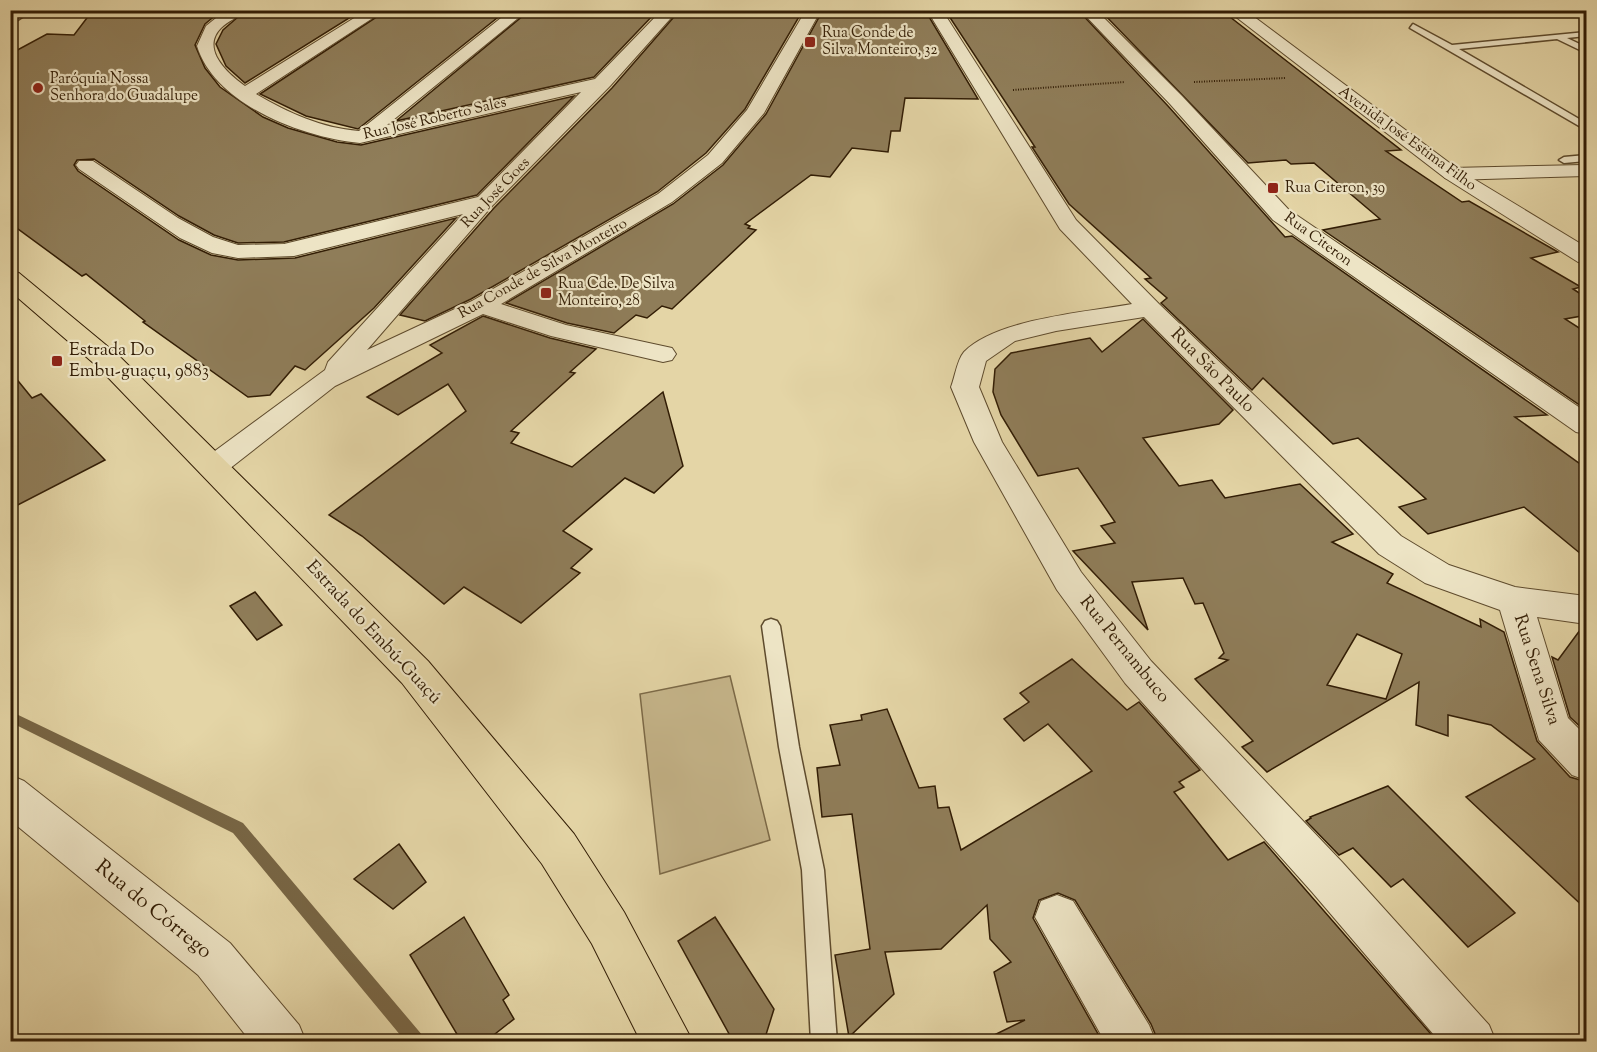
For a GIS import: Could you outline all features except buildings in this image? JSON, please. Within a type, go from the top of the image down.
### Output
[{"type":"main road","name":"Estrada do Embú-Guaçú","points":[[10,278],[108,361],[415,672],[558,849],[608,928],[661,1038]]},
{"type":"street","name":"Rua José Roberto Sales","points":[[237,10],[210,30],[206,47],[208,62],[223,79],[244,94],[316,129],[360,137],[604,82]]},
{"type":"street","points":[[244,94],[378,10]]},
{"type":"street","points":[[360,137],[521,10]]},
{"type":"street","name":"Rua José Goes","points":[[326,380],[485,202],[604,82],[671,10]]},
{"type":"street","name":"Rua São Paulo","points":[[934,10],[1068,224],[1149,309],[1390,545],[1437,574],[1515,601],[1587,610]]},
{"type":"street","name":"Rua Citeron","points":[[1087,10],[1281,214],[1587,425]]},
{"type":"street","name":"Avenida José Estima Filho","points":[[1234,10],[1452,174],[1587,257]]},
{"type":"street","name":"Rua Conde de Silva Monteiro","points":[[214,466],[326,380],[481,306],[594,242],[665,198],[715,159],[755,113],[815,12]]},
{"type":"street","points":[[1502,171],[1515,165],[1563,160]]},
{"type":"street","points":[[86,165],[181,228],[218,248],[242,253],[266,253],[294,249],[485,202]]},
{"type":"street","points":[[1452,174],[1502,171],[1540,175],[1585,167]]},
{"type":"street","points":[[481,306],[560,331],[663,354]]},
{"type":"street","name":"Rua Pernambuco","points":[[1149,309],[1056,324],[1006,336],[974,357],[965,387],[987,442],[1069,581],[1138,672],[1327,877],[1472,1041]]},
{"type":"street","name":"Rua Sena Silva","points":[[1515,601],[1552,728],[1587,762]]},
{"type":"street","name":"Rua do Córrego","points":[[10,794],[214,959],[282,1041]]},
{"type":"street","points":[[1057,917],[1132,1041]]},
{"type":"lane","points":[[10,23],[29,10]]},
{"type":"lane","points":[[1413,27],[1587,127]]},
{"type":"lane","points":[[1449,48],[1587,34]]},
{"type":"lane","points":[[1558,37],[1587,50]]},
{"type":"lane","points":[[1563,160],[1585,167]]},
{"type":"lane","points":[[771,626],[791,759],[813,870],[824,1041]]},
{"type":"path","points":[[1217,81],[1321,77]]},
{"type":"path","points":[[985,92],[1156,80]]},
{"type":"shaded area","points":[[730,676],[770,840],[660,874],[640,694]]},
{"type":"waterway","points":[[10,716],[238,828],[417,1042]]},
{"type":"place","name":"Rua Conde de Silva Monteiro, 32","points":[[810,42]]},
{"type":"place","name":"Paróquia Nossa Senhora do Guadalupe","points":[[38,88]]},
{"type":"place","name":"Rua Citeron, 39","points":[[1273,188]]},
{"type":"place","name":"Rua Cde. De Silva Monteiro, 28","points":[[546,293]]},
{"type":"place","name":"Estrada Do Embu-guaçu, 9883","points":[[57,361]]}]
